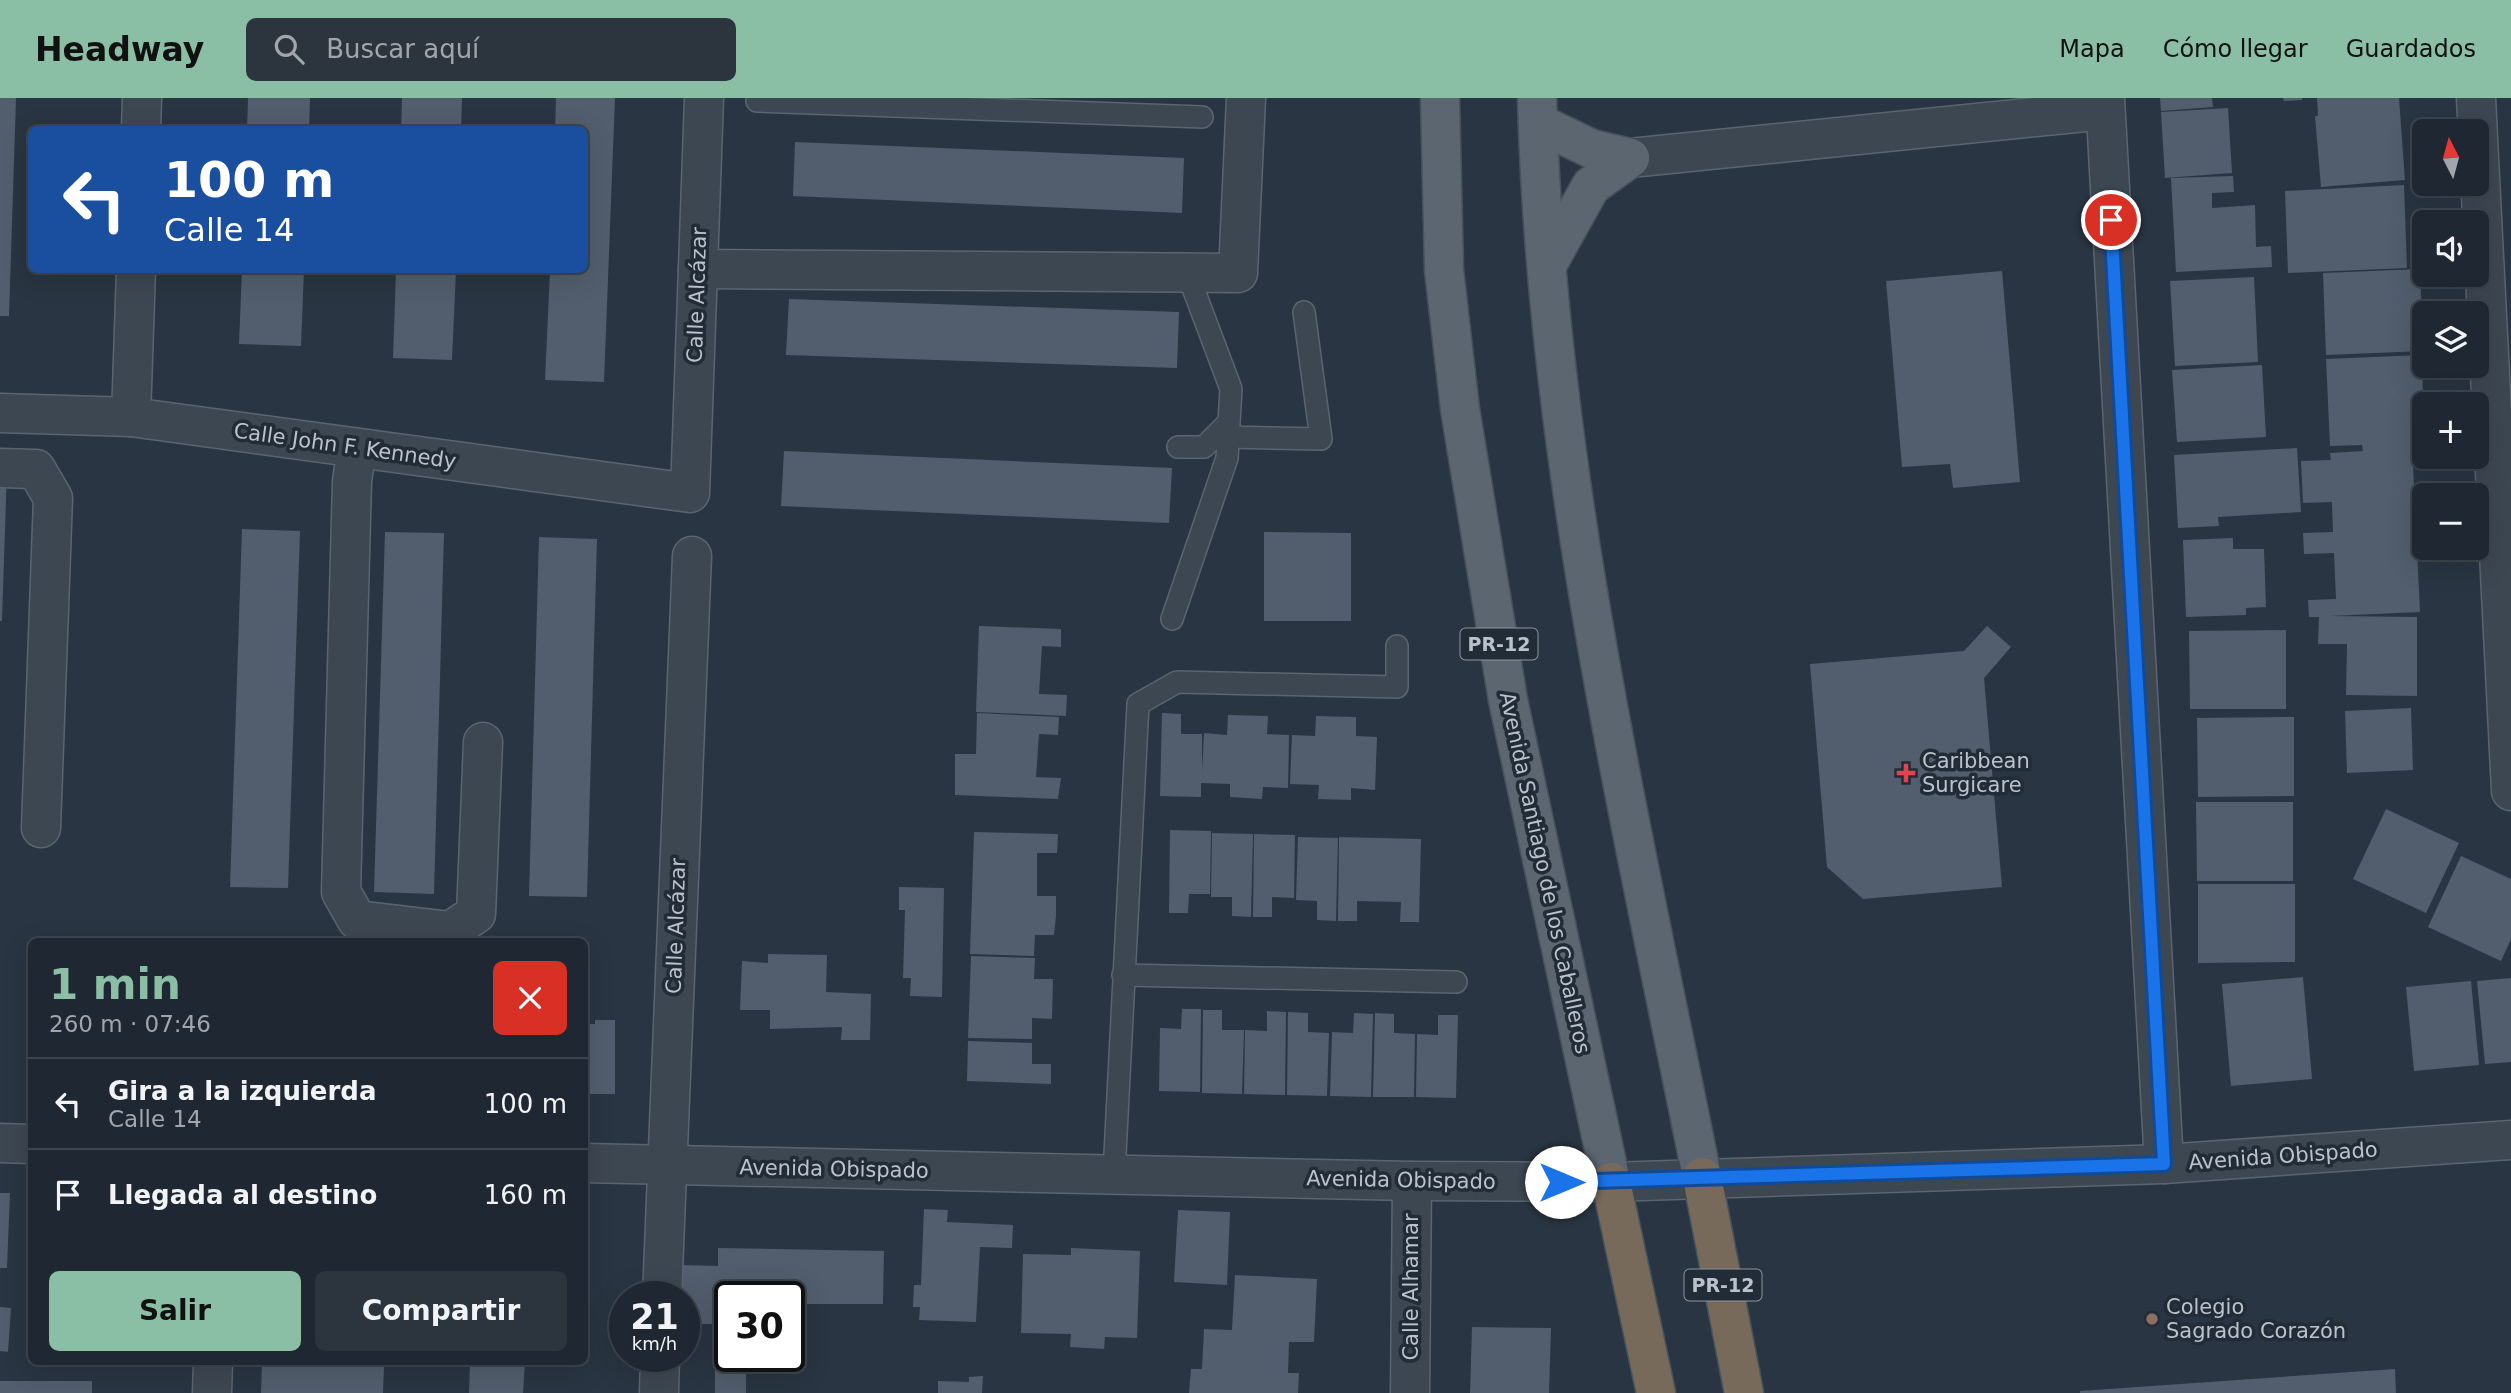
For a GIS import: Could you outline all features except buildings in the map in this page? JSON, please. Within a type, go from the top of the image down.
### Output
[{"type":"highway","name":"PR-12","points":[[1702,1177],[1744,1393]]},
{"type":"highway","name":"Avenida Santiago de los Caballeros","points":[[1611,1182],[1656,1393]]},
{"type":"main road","name":"Avenida Santiago de los Caballeros","points":[[1440,98],[1444,270],[1460,409],[1508,700],[1611,1182]]},
{"type":"main road","points":[[1538,111],[1592,149],[1630,158]]},
{"type":"main road","name":"PR-12","points":[[1538,111],[1547,265],[1567,440],[1606,697],[1702,1177]]},
{"type":"main road","points":[[1547,265],[1591,186],[1630,158]]},
{"type":"street","points":[[141,126],[142,98]]},
{"type":"street","name":"Calle Alcázar","points":[[690,493],[704,98]]},
{"type":"street","points":[[698,269],[1238,273],[1246,98]]},
{"type":"street","points":[[2476,98],[2511,791]]},
{"type":"street","points":[[1630,158],[2105,104],[2164,1164]]},
{"type":"street","points":[[131,417],[136,273]]},
{"type":"street","name":"Calle John F. Kennedy","points":[[0,413],[131,417],[690,493]]},
{"type":"street","points":[[357,448],[352,481],[341,892],[357,920],[450,930],[476,914],[483,742]]},
{"type":"street","points":[[0,468],[36,469],[53,498],[41,828]]},
{"type":"street","name":"Calle Alcázar","points":[[662,1281],[692,556]]},
{"type":"street","name":"Avenida Obispado","points":[[588,1163],[1412,1181],[1611,1182],[2164,1164],[2511,1140]]},
{"type":"street","points":[[0,1143],[28,1144]]},
{"type":"street","name":"Calle Alhamar","points":[[1410,1393],[1412,1181]]},
{"type":"street","points":[[212,1393],[213,1365]]},
{"type":"street","points":[[659,1393],[660,1372]]},
{"type":"lane","points":[[757,101],[1202,117]]},
{"type":"lane","points":[[1172,619],[1227,458],[1231,389],[1187,272]]},
{"type":"lane","points":[[1178,447],[1204,447],[1228,430],[1321,439],[1304,312]]},
{"type":"lane","points":[[1114,1174],[1138,704],[1177,681],[1397,687],[1396,646]]},
{"type":"lane","points":[[1123,975],[1456,982]]},
{"type":"place","name":"Caribbean Surgicare","points":[[1906,773]]},
{"type":"place","name":"Colegio Sagrado Corazón","points":[[2152,1319]]},
{"type":"route","points":[[1561,1182],[2164,1164],[2111,220]]}]
